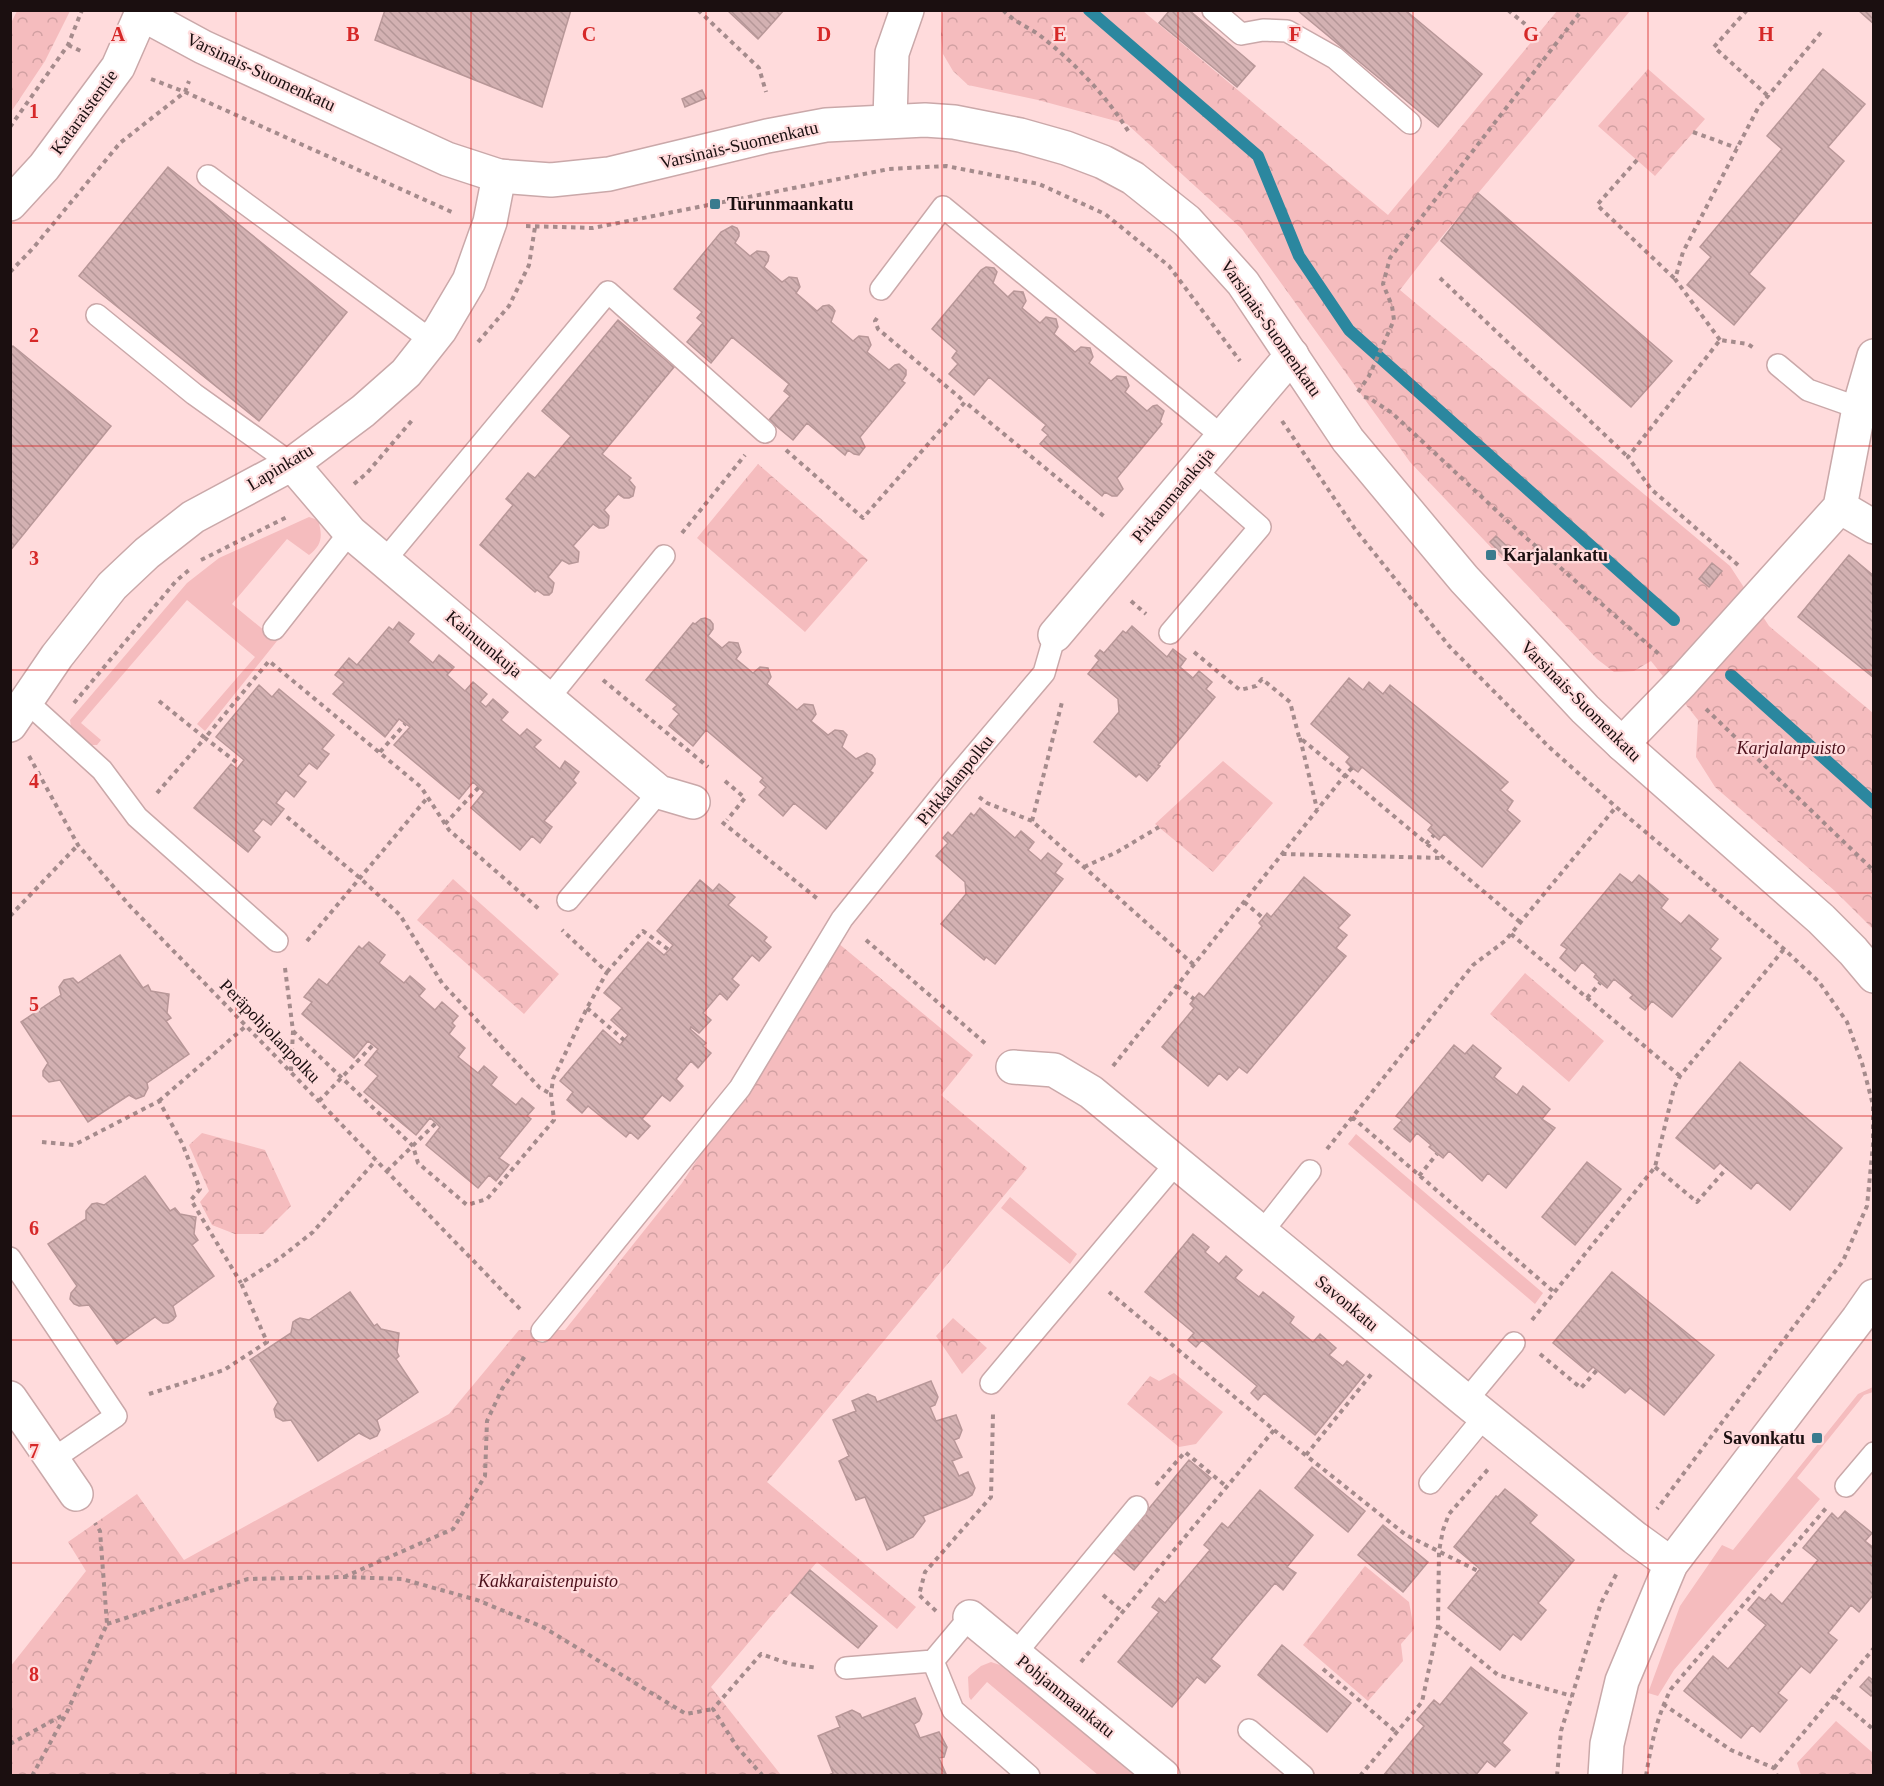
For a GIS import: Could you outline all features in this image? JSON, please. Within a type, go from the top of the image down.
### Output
[{"type":"street","points":[[890,120],[892,53],[907,10]]},
{"type":"street","name":"Varsinais-Suomenkatu","points":[[143,12],[203,46],[447,159],[499,176],[551,180],[609,174],[826,124],[890,120],[954,122],[1020,135],[1066,148],[1103,162],[1133,178],[1187,221],[1243,283],[1348,440],[1464,579],[1622,744],[1821,919],[1874,976]]},
{"type":"street","name":"Kataraistentie","points":[[10,204],[44,167],[118,67],[143,12]]},
{"type":"street","name":"Lapinkatu","points":[[18,713],[57,656],[112,585],[147,553],[193,517],[292,464],[406,373],[440,330],[469,281],[490,222],[499,176]]},
{"type":"street","name":"Pirkanmaankuja","points":[[1055,635],[1292,355]]},
{"type":"street","points":[[1622,744],[1682,682],[1840,507],[1859,408],[1874,356]]},
{"type":"street","name":"Kainuunkuja","points":[[292,464],[350,532],[548,699],[659,792],[693,802]]},
{"type":"street","points":[[1840,507],[1874,527]]},
{"type":"street","name":"Savonkatu","points":[[1013,1067],[1054,1070],[1091,1092],[1476,1409],[1635,1538],[1671,1564]]},
{"type":"street","points":[[1605,1776],[1607,1744],[1622,1681],[1671,1564],[1868,1316]]},
{"type":"street","points":[[10,1398],[76,1494]]},
{"type":"street","name":"Pohjanmaankatu","points":[[970,1617],[1163,1776]]},
{"type":"lane","points":[[1213,10],[1241,34],[1263,30],[1287,31],[1335,58],[1410,123]]},
{"type":"lane","points":[[208,176],[432,341]]},
{"type":"lane","points":[[881,289],[943,207],[1223,436]]},
{"type":"lane","points":[[385,560],[608,292],[765,432]]},
{"type":"lane","points":[[97,315],[194,394],[292,464]]},
{"type":"lane","points":[[1778,365],[1808,390],[1859,408]]},
{"type":"lane","points":[[1170,633],[1260,527],[1195,470]]},
{"type":"lane","points":[[274,629],[350,532]]},
{"type":"lane","points":[[548,699],[664,556]]},
{"type":"lane","name":"Pirkkalanpolku","points":[[542,1331],[740,1088],[842,919],[956,777],[1044,673],[1055,635]]},
{"type":"lane","points":[[18,713],[102,770],[137,817],[277,941]]},
{"type":"lane","points":[[568,900],[659,792]]},
{"type":"lane","points":[[991,1383],[1177,1162]]},
{"type":"lane","points":[[1262,1232],[1310,1171]]},
{"type":"lane","points":[[10,1258],[116,1416],[53,1459]]},
{"type":"lane","points":[[1430,1483],[1516,1339]]},
{"type":"lane","points":[[1846,1486],[1874,1453]]},
{"type":"lane","points":[[1015,1654],[1137,1507]]},
{"type":"lane","points":[[846,1668],[933,1661],[970,1617]]},
{"type":"lane","points":[[933,1661],[953,1710],[1029,1776]]},
{"type":"lane","points":[[1249,1730],[1303,1776]]},
{"type":"path","points":[[10,127],[68,45],[82,10]]},
{"type":"path","points":[[698,10],[759,68],[766,92]]},
{"type":"path","points":[[1003,10],[1009,17],[1037,34],[1096,87],[1114,108],[1135,142]]},
{"type":"path","points":[[1508,10],[1525,24]]},
{"type":"path","points":[[1582,10],[1390,258],[1383,285],[1392,306],[1394,320],[1369,376],[1355,396],[1370,398],[1392,412],[1515,528],[1663,658]]},
{"type":"path","points":[[1747,10],[1714,47],[1768,96]]},
{"type":"path","points":[[1675,279],[1683,252],[1758,108],[1822,30]]},
{"type":"path","points":[[10,272],[34,247],[120,143],[185,92],[457,214],[490,222],[547,228],[593,228],[889,169],[946,166],[1040,184],[1105,214],[1169,266],[1262,391],[1354,529],[1449,646],[1549,747],[1616,807],[1784,949],[1819,982],[1847,1022],[1862,1063],[1873,1105],[1873,1145],[1866,1206],[1839,1267],[1635,1538],[1601,1603],[1561,1731],[1557,1776]]},
{"type":"path","points":[[1693,132],[1737,148]]},
{"type":"path","points":[[1637,160],[1597,205],[1675,279],[1720,340],[1748,344],[1778,365]]},
{"type":"path","points":[[1440,278],[1628,457],[1651,489],[1739,565]]},
{"type":"path","points":[[881,289],[889,295],[875,321],[878,329],[1134,541]]},
{"type":"path","points":[[1628,457],[1720,340]]},
{"type":"path","points":[[664,556],[765,432],[863,518],[965,402]]},
{"type":"path","points":[[579,660],[710,769]]},
{"type":"path","points":[[137,817],[269,661],[421,787],[449,830],[543,913]]},
{"type":"path","points":[[1262,679],[1290,702],[1317,809]]},
{"type":"path","points":[[1032,821],[1064,694]]},
{"type":"path","points":[[159,701],[240,765]]},
{"type":"path","points":[[1700,703],[1874,871]]},
{"type":"path","points":[[380,753],[405,723]]},
{"type":"path","points":[[1299,737],[1520,922]]},
{"type":"path","name":"Peräpohjolanpolku","points":[[28,756],[78,845],[129,905],[542,1331]]},
{"type":"path","points":[[1091,1092],[1352,768]]},
{"type":"path","points":[[719,777],[745,798],[724,823]]},
{"type":"path","points":[[956,777],[987,803],[1032,821],[1194,965]]},
{"type":"path","points":[[445,824],[479,787]]},
{"type":"path","points":[[300,950],[428,797]]},
{"type":"path","points":[[1310,1171],[1473,965],[1505,941],[1616,807]]},
{"type":"path","points":[[287,817],[400,915],[442,983],[540,1088],[551,1094]]},
{"type":"path","points":[[1084,867],[1117,852],[1159,827]]},
{"type":"path","points":[[1426,844],[1434,835]]},
{"type":"path","points":[[10,916],[78,845]]},
{"type":"path","points":[[1282,854],[1443,858]]},
{"type":"path","points":[[1244,902],[1263,918]]},
{"type":"path","points":[[560,928],[607,972]]},
{"type":"path","points":[[293,1031],[413,1146],[418,1163],[467,1205],[487,1199],[554,1120],[551,1094],[553,1079],[607,972],[643,931],[669,950]]},
{"type":"path","points":[[1511,934],[1680,1076]]},
{"type":"path","points":[[277,941],[285,967],[293,1031],[291,1072]]},
{"type":"path","points":[[1597,1370],[1581,1388],[1516,1339],[1655,1167],[1674,1088],[1680,1076],[1784,949]]},
{"type":"path","points":[[1587,998],[1600,983]]},
{"type":"path","points":[[1177,986],[1194,999]]},
{"type":"path","points":[[587,1008],[624,1040]]},
{"type":"path","points":[[42,1142],[74,1145],[159,1101],[246,1026]]},
{"type":"path","points":[[319,1101],[373,1045]]},
{"type":"path","points":[[148,1394],[224,1370],[267,1342],[241,1283],[191,1200],[200,1188],[182,1143],[159,1101]]},
{"type":"path","points":[[1352,1118],[1554,1292]]},
{"type":"path","points":[[387,1171],[436,1123]]},
{"type":"path","points":[[1419,1176],[1437,1154]]},
{"type":"path","points":[[241,1283],[280,1258],[313,1232],[376,1160]]},
{"type":"path","points":[[1655,1167],[1697,1202],[1726,1168]]},
{"type":"path","points":[[1085,1272],[1274,1430],[1406,1535],[1478,1571]]},
{"type":"path","points":[[344,1577],[453,1529],[485,1476],[487,1421],[502,1389],[542,1331]]},
{"type":"path","points":[[1306,1455],[1376,1369]]},
{"type":"path","points":[[927,1602],[919,1595],[925,1572],[991,1497],[993,1420],[991,1383]]},
{"type":"path","points":[[1080,1663],[1274,1430]]},
{"type":"path","points":[[1137,1507],[1185,1452],[1227,1486]]},
{"type":"path","points":[[1360,1776],[1422,1702],[1438,1626],[1439,1551],[1443,1530],[1449,1514],[1492,1465]]},
{"type":"path","points":[[1646,1776],[1651,1741],[1663,1704],[1671,1689],[1809,1526],[1846,1486]]},
{"type":"path","points":[[32,1776],[67,1712],[107,1624],[100,1531],[76,1494]]},
{"type":"path","points":[[107,1624],[248,1580],[344,1577],[402,1579],[477,1600],[543,1627],[686,1714],[713,1709],[761,1654],[790,1664],[813,1668]]},
{"type":"path","points":[[1438,1626],[1498,1675],[1572,1696]]},
{"type":"path","points":[[1774,1768],[1874,1648]]},
{"type":"path","points":[[1323,1670],[1396,1732]]},
{"type":"path","points":[[1834,1696],[1874,1730]]},
{"type":"path","points":[[1663,1704],[1731,1750],[1774,1768],[1777,1776]]},
{"type":"path","points":[[713,1709],[737,1747],[763,1776]]},
{"type":"path","points":[[10,1744],[67,1712]]},
{"type":"green space","name":"Karjalanpuisto","points":[[945,10],[1143,11],[1388,215],[1557,11],[1630,11],[1400,290],[1730,566],[1769,626],[1873,713],[1873,929],[1836,892],[1715,787],[1696,757],[1698,720],[1651,661],[1634,671],[1614,672],[1597,659],[1410,462],[1242,229],[1127,124],[1038,100],[968,85],[953,71],[943,54],[941,35],[942,14]]},
{"type":"green space","points":[[17,11],[70,11],[45,61],[11,112],[11,23]]},
{"type":"green space","points":[[1648,69],[1705,119],[1655,176],[1598,126]]},
{"type":"green space","points":[[758,464],[868,560],[805,632],[697,538]]},
{"type":"green space","points":[[309,517],[318,520],[321,531],[319,544],[313,551],[309,555],[287,539],[232,604],[277,641],[205,731],[197,724],[255,657],[187,600],[81,723],[101,740],[97,745],[90,745],[71,727],[70,720],[187,583],[219,558]]},
{"type":"green space","points":[[1223,761],[1273,803],[1213,872],[1155,824]]},
{"type":"green space","points":[[453,879],[559,974],[524,1014],[417,920]]},
{"type":"green space","name":"Kakkaraistenpuisto","points":[[838,943],[973,1055],[941,1095],[1027,1168],[767,1482],[916,1607],[897,1629],[817,1562],[711,1687],[781,1775],[11,1775],[10,1667],[86,1571],[68,1542],[137,1494],[184,1560],[449,1414],[519,1330],[565,1330],[682,1183]]},
{"type":"green space","points":[[1525,973],[1604,1041],[1569,1082],[1490,1014]]},
{"type":"green space","points":[[202,1133],[265,1150],[291,1206],[263,1234],[235,1234],[212,1225],[200,1202],[209,1191],[189,1145]]},
{"type":"green space","points":[[1356,1134],[1543,1293],[1535,1304],[1348,1144]]},
{"type":"green space","points":[[1010,1197],[1077,1254],[1070,1264],[1001,1208]]},
{"type":"green space","points":[[953,1318],[987,1348],[962,1374],[936,1336]]},
{"type":"green space","points":[[1174,1373],[1223,1412],[1196,1444],[1179,1447],[1127,1404],[1150,1376],[1159,1381]]},
{"type":"green space","points":[[1873,1387],[1873,1392],[1864,1395],[1797,1478],[1820,1499],[1674,1670],[1658,1696],[1648,1693],[1680,1606],[1722,1545],[1733,1550],[1858,1394]]},
{"type":"green space","points":[[1365,1566],[1409,1602],[1414,1629],[1401,1644],[1403,1661],[1368,1701],[1303,1645]]},
{"type":"green space","points":[[991,1662],[1003,1666],[1135,1775],[1098,1775],[987,1682],[971,1700],[968,1677],[981,1666]]},
{"type":"green space","points":[[1836,1721],[1873,1753],[1873,1775],[1801,1775],[1797,1763]]},
{"type":"building","points":[[385,10],[571,10],[542,107],[375,40]]},
{"type":"building","points":[[727,10],[784,10],[758,39]]},
{"type":"building","points":[[1170,10],[1189,10],[1255,66],[1237,87],[1159,23]]},
{"type":"building","points":[[1297,10],[1405,10],[1482,74],[1438,127]]},
{"type":"building","points":[[1858,10],[1874,10],[1874,24]]},
{"type":"building","points":[[1823,69],[1865,104],[1828,147],[1844,161],[1749,274],[1765,288],[1734,325],[1687,285],[1711,257],[1700,247],[1782,149],[1767,136]]},
{"type":"building","points":[[702,90],[706,98],[685,107],[682,99]]},
{"type":"building","points":[[168,167],[347,312],[259,421],[79,276]]},
{"type":"building","points":[[1478,193],[1672,361],[1631,407],[1441,241]]},
{"type":"building","points":[[732,226],[739,232],[735,243],[750,256],[757,251],[766,252],[769,256],[764,267],[782,282],[789,277],[797,278],[800,287],[796,293],[817,311],[829,305],[835,311],[831,322],[853,341],[859,336],[868,337],[871,345],[867,352],[889,370],[899,364],[906,370],[902,381],[905,383],[860,437],[865,447],[859,455],[848,450],[845,455],[807,423],[793,440],[769,420],[790,396],[784,391],[789,384],[732,337],[711,363],[687,342],[703,323],[697,318],[702,312],[674,289],[721,232]]},
{"type":"building","points":[[986,267],[994,268],[997,272],[993,283],[1008,297],[1014,291],[1023,292],[1026,301],[1022,308],[1040,323],[1046,317],[1056,319],[1058,327],[1054,334],[1075,352],[1081,347],[1090,348],[1093,357],[1089,363],[1111,381],[1117,376],[1126,377],[1129,386],[1125,392],[1147,411],[1157,405],[1164,411],[1160,422],[1162,424],[1117,478],[1123,489],[1117,496],[1105,492],[1102,496],[1040,444],[1048,435],[1042,430],[1046,425],[989,377],[974,395],[949,374],[958,364],[952,358],[957,351],[932,329],[981,270]]},
{"type":"building","points":[[618,320],[674,367],[602,454],[631,478],[629,480],[635,487],[633,496],[624,498],[618,494],[604,510],[609,516],[608,525],[599,528],[593,524],[573,546],[579,552],[578,562],[569,564],[562,560],[548,577],[554,583],[552,592],[544,595],[537,590],[535,592],[480,545],[513,505],[506,499],[528,473],[535,478],[571,436],[542,411]]},
{"type":"building","points":[[13,346],[111,426],[10,551],[10,349]]},
{"type":"building","points":[[1496,536],[1512,551],[1505,557],[1490,542]]},
{"type":"building","points":[[1849,555],[1874,576],[1874,678],[1798,617]]},
{"type":"building","points":[[1712,563],[1722,571],[1709,587],[1699,579]]},
{"type":"building","points":[[705,618],[713,624],[713,629],[708,636],[722,648],[729,642],[738,643],[741,652],[736,659],[753,673],[760,667],[768,668],[771,677],[767,684],[797,710],[804,704],[813,705],[816,714],[811,721],[828,735],[835,730],[843,731],[847,735],[842,747],[856,759],[867,753],[875,759],[875,764],[870,771],[873,773],[826,829],[794,803],[783,816],[759,795],[766,787],[760,782],[763,778],[706,730],[693,746],[669,726],[679,714],[673,709],[677,705],[646,680],[693,623]]},
{"type":"building","points":[[399,622],[414,634],[408,642],[433,663],[439,655],[454,667],[447,675],[465,691],[473,682],[487,694],[480,702],[486,707],[493,699],[508,712],[501,720],[520,736],[527,729],[541,740],[534,747],[560,769],[565,761],[579,772],[573,780],[576,783],[544,821],[552,827],[540,843],[532,836],[520,850],[471,808],[484,792],[473,782],[459,799],[394,745],[410,727],[399,719],[385,737],[333,694],[344,682],[335,675],[349,658],[357,665],[389,627],[393,630]]},
{"type":"building","points":[[1132,626],[1167,657],[1173,649],[1186,659],[1180,667],[1193,678],[1199,671],[1212,682],[1206,689],[1215,697],[1147,781],[1139,774],[1136,777],[1094,742],[1119,712],[1118,699],[1088,674],[1099,660],[1095,656],[1100,650],[1104,653],[1123,631],[1126,633]]},
{"type":"building","points":[[1349,678],[1363,690],[1369,682],[1383,694],[1390,685],[1508,782],[1500,790],[1513,801],[1507,810],[1520,821],[1482,867],[1444,834],[1439,840],[1428,830],[1432,825],[1362,767],[1358,772],[1352,768],[1346,762],[1350,757],[1311,724]]},
{"type":"building","points":[[259,685],[272,697],[279,689],[334,735],[322,749],[329,754],[317,769],[309,763],[298,776],[306,782],[294,797],[286,790],[276,803],[284,809],[271,825],[263,819],[253,831],[260,837],[248,852],[194,808],[231,764],[237,769],[244,760],[216,737]]},
{"type":"building","points":[[980,808],[1015,838],[1021,831],[1034,842],[1028,850],[1041,861],[1048,853],[1062,864],[1055,873],[1063,879],[995,964],[986,957],[984,960],[941,924],[966,894],[965,882],[936,856],[948,843],[943,838],[948,832],[952,836],[971,813],[974,816]]},
{"type":"building","points":[[1620,874],[1632,883],[1639,875],[1668,899],[1661,908],[1681,924],[1689,915],[1718,939],[1710,949],[1721,958],[1672,1017],[1652,1001],[1645,1010],[1630,998],[1633,995],[1614,979],[1607,988],[1582,962],[1575,971],[1560,958],[1567,949],[1561,945]]},
{"type":"building","points":[[1304,877],[1350,915],[1338,928],[1347,935],[1336,948],[1346,956],[1247,1073],[1239,1067],[1227,1080],[1219,1073],[1208,1086],[1162,1047],[1194,1008],[1190,1004],[1199,993],[1204,997],[1262,926],[1259,923],[1267,913],[1271,917]]},
{"type":"building","points":[[700,880],[713,891],[719,884],[735,897],[728,905],[767,937],[764,941],[771,947],[759,961],[752,955],[732,979],[739,985],[727,1000],[720,993],[703,1013],[711,1020],[699,1033],[691,1027],[690,1029],[706,1043],[703,1046],[711,1053],[698,1068],[691,1061],[676,1079],[683,1086],[670,1101],[662,1095],[642,1119],[650,1126],[638,1139],[630,1132],[626,1137],[588,1106],[582,1113],[567,1100],[573,1092],[560,1081],[603,1030],[620,1045],[628,1035],[611,1020],[622,1008],[604,993],[648,942],[664,955],[669,950],[673,945],[657,931]]},
{"type":"building","points":[[369,942],[385,955],[379,963],[404,983],[410,976],[425,989],[419,996],[435,1010],[442,1002],[458,1016],[452,1023],[455,1026],[449,1034],[465,1048],[458,1057],[478,1073],[484,1066],[497,1077],[491,1085],[516,1105],[522,1098],[534,1108],[527,1116],[531,1119],[499,1158],[509,1165],[496,1181],[489,1175],[478,1188],[426,1145],[440,1127],[436,1123],[430,1118],[416,1135],[364,1092],[378,1076],[365,1065],[378,1049],[368,1041],[354,1058],[302,1014],[312,1002],[304,997],[319,979],[327,985],[359,946],[362,949]]},
{"type":"building","points":[[120,955],[143,988],[148,985],[151,991],[169,994],[167,1013],[171,1018],[166,1021],[189,1054],[147,1083],[148,1088],[144,1096],[136,1099],[129,1095],[88,1122],[60,1080],[49,1082],[43,1076],[48,1063],[21,1022],[61,995],[59,987],[64,980],[73,978],[78,983]]},
{"type":"building","points":[[1454,1045],[1465,1054],[1473,1045],[1501,1068],[1494,1077],[1517,1095],[1523,1086],[1550,1109],[1542,1119],[1555,1128],[1506,1188],[1488,1173],[1482,1181],[1449,1151],[1443,1158],[1417,1133],[1410,1142],[1394,1129],[1402,1120],[1396,1116]]},
{"type":"building","points":[[1740,1062],[1842,1148],[1790,1210],[1757,1182],[1751,1189],[1720,1163],[1714,1169],[1676,1138]]},
{"type":"building","points":[[1587,1162],[1621,1189],[1575,1245],[1542,1217]]},
{"type":"building","points":[[145,1176],[170,1211],[175,1208],[180,1214],[196,1217],[194,1234],[198,1240],[192,1245],[214,1276],[173,1306],[176,1316],[173,1320],[163,1323],[155,1317],[117,1344],[89,1305],[79,1306],[70,1299],[71,1293],[77,1286],[48,1244],[86,1219],[86,1211],[92,1204],[104,1205]]},
{"type":"building","points":[[1193,1234],[1209,1247],[1205,1252],[1219,1264],[1226,1256],[1242,1270],[1235,1278],[1259,1297],[1263,1292],[1294,1317],[1290,1323],[1313,1342],[1320,1334],[1336,1348],[1329,1355],[1343,1366],[1347,1361],[1364,1375],[1315,1435],[1264,1393],[1258,1400],[1251,1393],[1257,1386],[1202,1340],[1196,1347],[1188,1340],[1194,1333],[1145,1292]]},
{"type":"building","points":[[1612,1272],[1714,1355],[1664,1415],[1630,1388],[1625,1393],[1593,1367],[1588,1372],[1553,1343]]},
{"type":"building","points":[[350,1292],[374,1326],[377,1324],[381,1329],[399,1333],[397,1352],[399,1356],[396,1359],[418,1392],[377,1420],[380,1430],[377,1436],[370,1439],[359,1433],[318,1461],[291,1420],[283,1421],[276,1417],[274,1409],[278,1402],[250,1360],[291,1333],[293,1322],[300,1318],[309,1320]]},
{"type":"building","points":[[931,1381],[938,1397],[935,1405],[930,1407],[936,1421],[956,1415],[962,1430],[959,1438],[954,1440],[962,1457],[952,1461],[959,1476],[968,1472],[975,1488],[972,1495],[967,1498],[923,1516],[925,1521],[913,1537],[887,1550],[865,1497],[856,1500],[839,1461],[849,1456],[833,1420],[856,1411],[852,1401],[868,1394],[875,1397],[877,1402]]},
{"type":"building","points":[[1189,1460],[1211,1478],[1134,1570],[1113,1552]]},
{"type":"building","points":[[1312,1467],[1365,1511],[1348,1532],[1295,1488]]},
{"type":"building","points":[[1505,1489],[1537,1515],[1530,1523],[1574,1560],[1538,1603],[1546,1610],[1521,1640],[1513,1634],[1500,1650],[1448,1608],[1480,1569],[1454,1547],[1496,1496],[1498,1497]]},
{"type":"building","points":[[1260,1490],[1313,1535],[1287,1567],[1296,1573],[1283,1590],[1275,1583],[1211,1659],[1220,1666],[1205,1683],[1197,1677],[1172,1707],[1118,1662],[1159,1612],[1152,1607],[1159,1598],[1165,1603],[1210,1550],[1204,1545],[1222,1523],[1228,1528]]},
{"type":"building","points":[[1845,1511],[1872,1533],[1865,1541],[1874,1548],[1874,1594],[1859,1612],[1851,1605],[1828,1633],[1837,1640],[1810,1673],[1801,1666],[1778,1693],[1787,1700],[1760,1732],[1752,1725],[1741,1738],[1684,1691],[1713,1656],[1728,1669],[1766,1625],[1748,1610],[1759,1597],[1765,1601],[1771,1594],[1782,1604],[1818,1560],[1803,1548],[1832,1513],[1838,1519]]},
{"type":"building","points":[[1383,1525],[1428,1562],[1403,1592],[1358,1555]]},
{"type":"building","points":[[810,1570],[877,1626],[858,1648],[791,1593]]},
{"type":"building","points":[[1282,1645],[1351,1703],[1327,1732],[1258,1675]]},
{"type":"building","points":[[1471,1667],[1527,1713],[1502,1743],[1510,1750],[1495,1767],[1487,1761],[1475,1776],[1383,1776],[1424,1726],[1417,1720],[1434,1700],[1440,1705]]},
{"type":"building","points":[[1869,1677],[1874,1681],[1874,1693],[1871,1696],[1860,1687]]},
{"type":"building","points":[[915,1698],[922,1714],[919,1721],[914,1724],[920,1738],[939,1732],[947,1747],[944,1757],[939,1758],[946,1774],[827,1776],[833,1773],[818,1736],[840,1727],[836,1717],[852,1710],[860,1714],[862,1718]]},
{"type":"waterway","points":[[1089,10],[1258,156],[1299,256],[1349,330],[1674,620]]},
{"type":"waterway","points":[[1731,675],[1874,803]]},
{"type":"place","name":"Turunmaankatu","points":[[715,204]]},
{"type":"place","name":"Karjalankatu","points":[[1491,555]]},
{"type":"place","name":"Savonkatu","points":[[1817,1438]]}]
